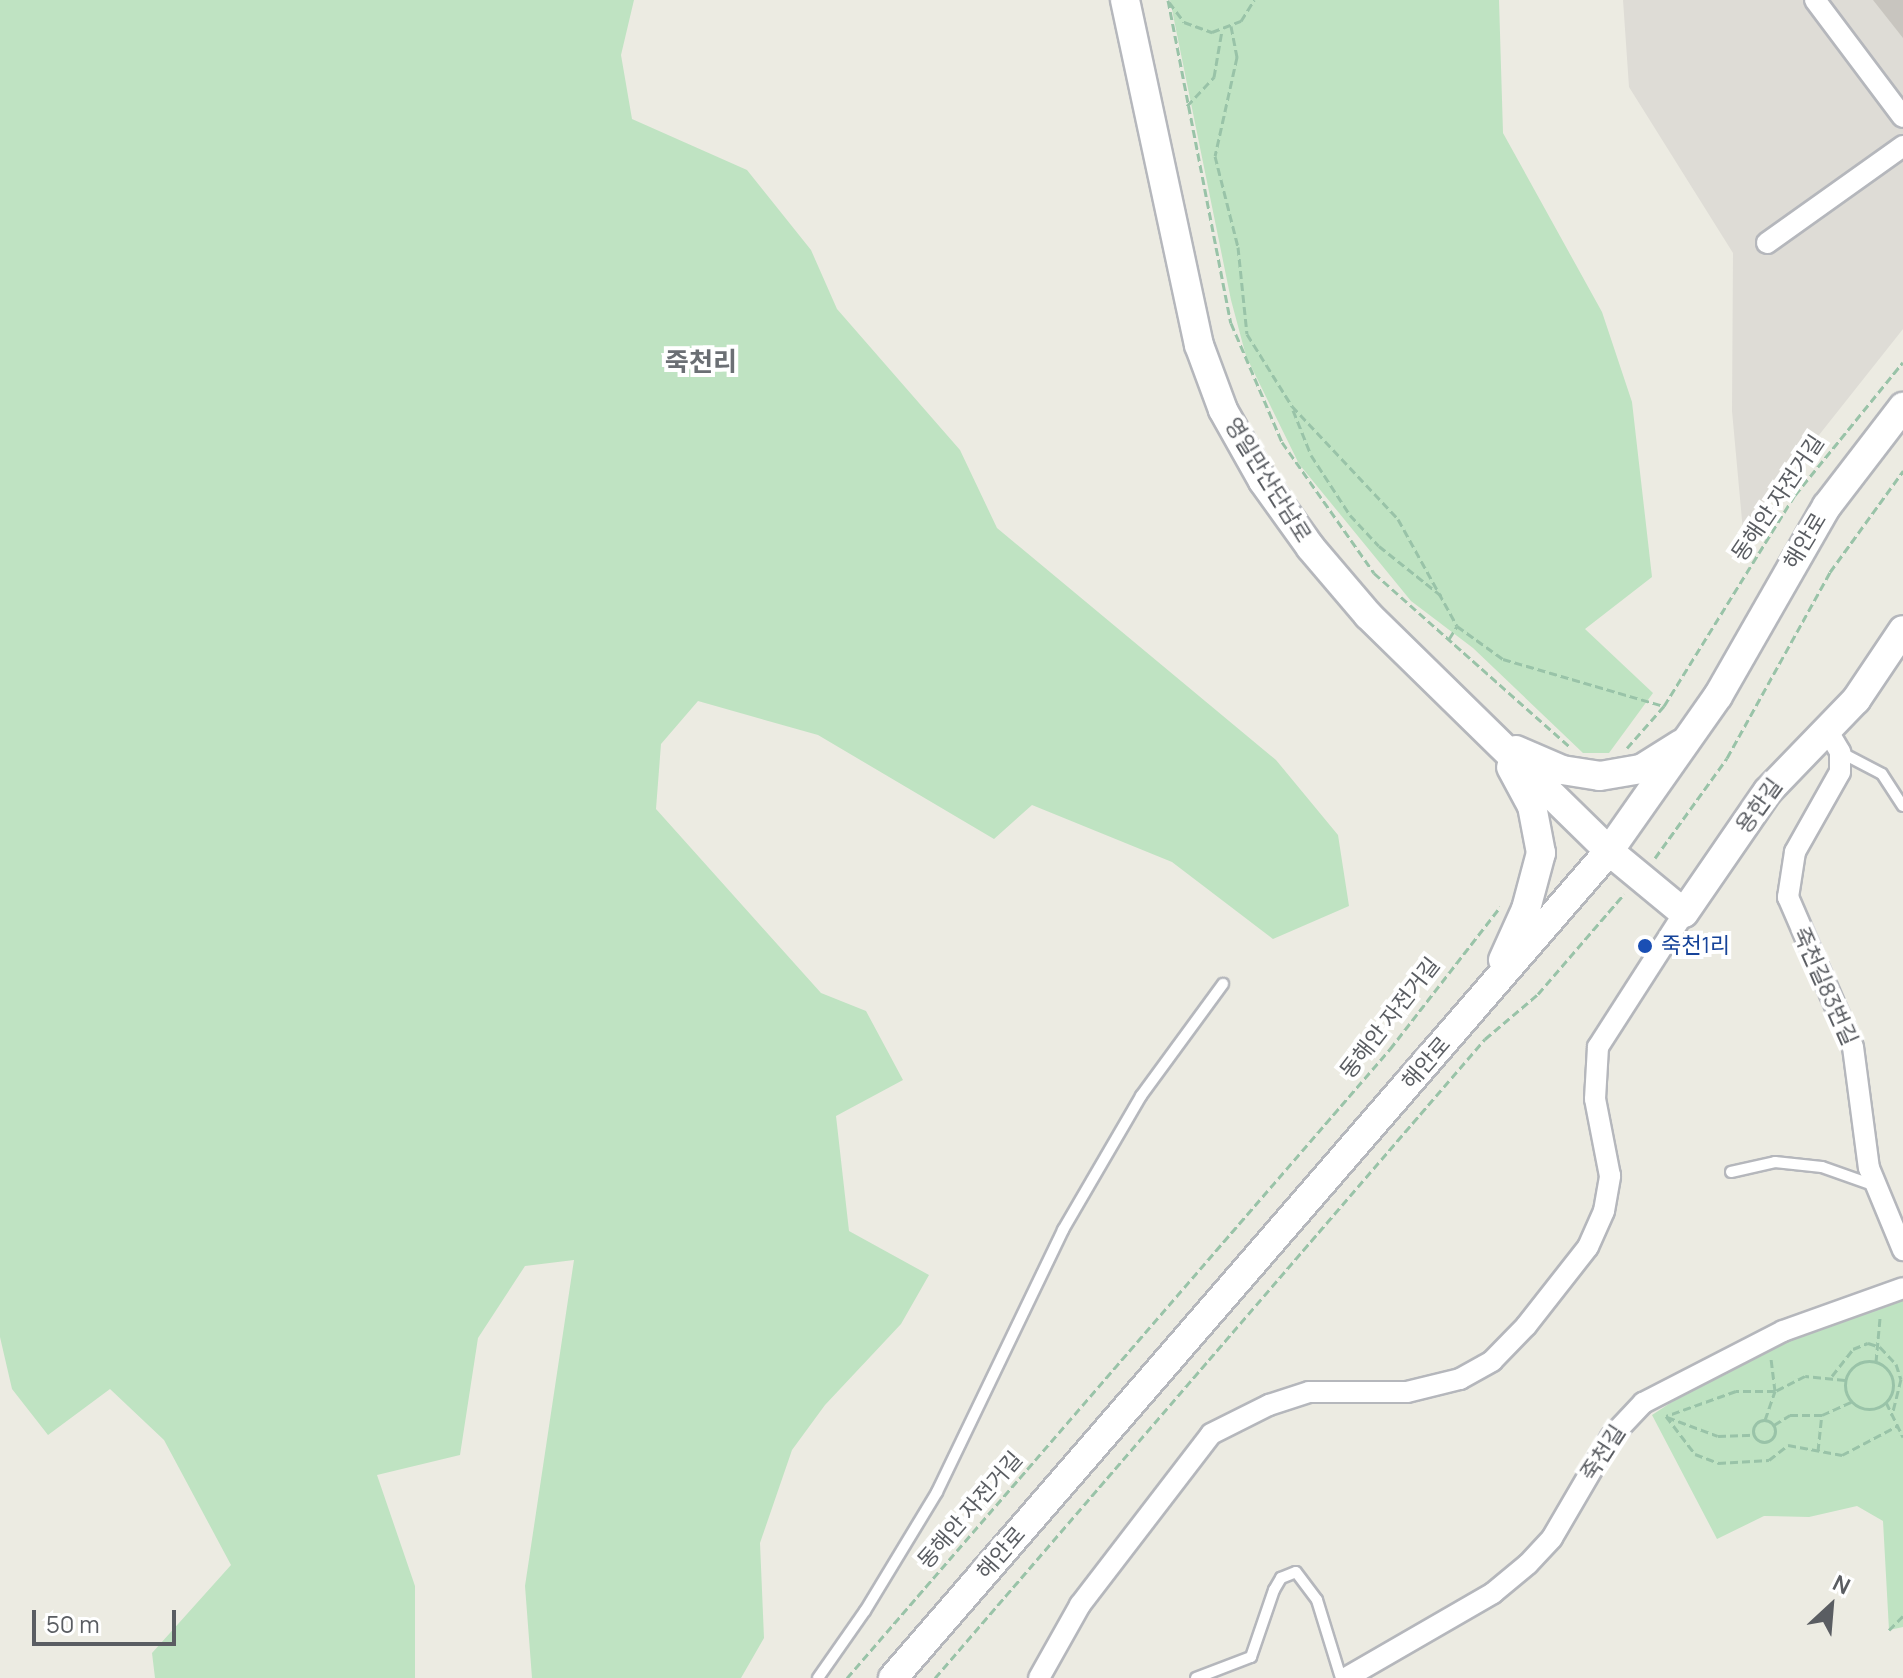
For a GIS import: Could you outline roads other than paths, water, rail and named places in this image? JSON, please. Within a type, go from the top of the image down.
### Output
[{"type":"street","name":"영일만산단남로","points":[[1125,0],[1189,306],[1223,410],[1287,517],[1336,579],[1609,851]]},
{"type":"street","points":[[1815,0],[1903,117]]},
{"type":"street","points":[[1767,243],[1903,146]]},
{"type":"street","name":"해안로","points":[[893,1678],[1609,851],[1694,733],[1827,506],[1903,407]]},
{"type":"street","name":"용한길","points":[[1684,913],[1768,791],[1833,741],[1903,630]]},
{"type":"street","points":[[1494,739],[1562,770],[1600,776],[1641,769],[1694,733]]},
{"type":"street","points":[[1488,992],[1526,909],[1541,853],[1532,806],[1494,739]]},
{"type":"street","name":"죽천길83번길","points":[[1833,741],[1840,772],[1795,852],[1788,897],[1859,1065],[1863,1138],[1873,1185],[1903,1250]]},
{"type":"street","points":[[1039,1678],[1080,1605],[1211,1434],[1269,1405],[1309,1392],[1407,1392],[1460,1379],[1492,1361],[1526,1326],[1588,1247],[1604,1211],[1610,1176],[1595,1099],[1598,1047],[1684,913],[1609,851]]},
{"type":"street","name":"죽천길","points":[[1343,1678],[1493,1593],[1528,1564],[1552,1538],[1611,1437],[1643,1403],[1765,1339],[1875,1295],[1903,1288]]},
{"type":"lane","points":[[1833,741],[1882,774],[1903,806]]},
{"type":"lane","points":[[818,1678],[937,1492],[1070,1217],[1141,1096],[1223,984]]},
{"type":"lane","points":[[1731,1172],[1775,1162],[1822,1167],[1873,1185]]},
{"type":"lane","points":[[1196,1678],[1251,1657],[1274,1590],[1281,1578],[1296,1572],[1317,1600],[1343,1678]]},
{"type":"place","name":"죽천1리","points":[[1645,946]]},
{"type":"district","name":"죽천리","points":[[701,362]]}]
